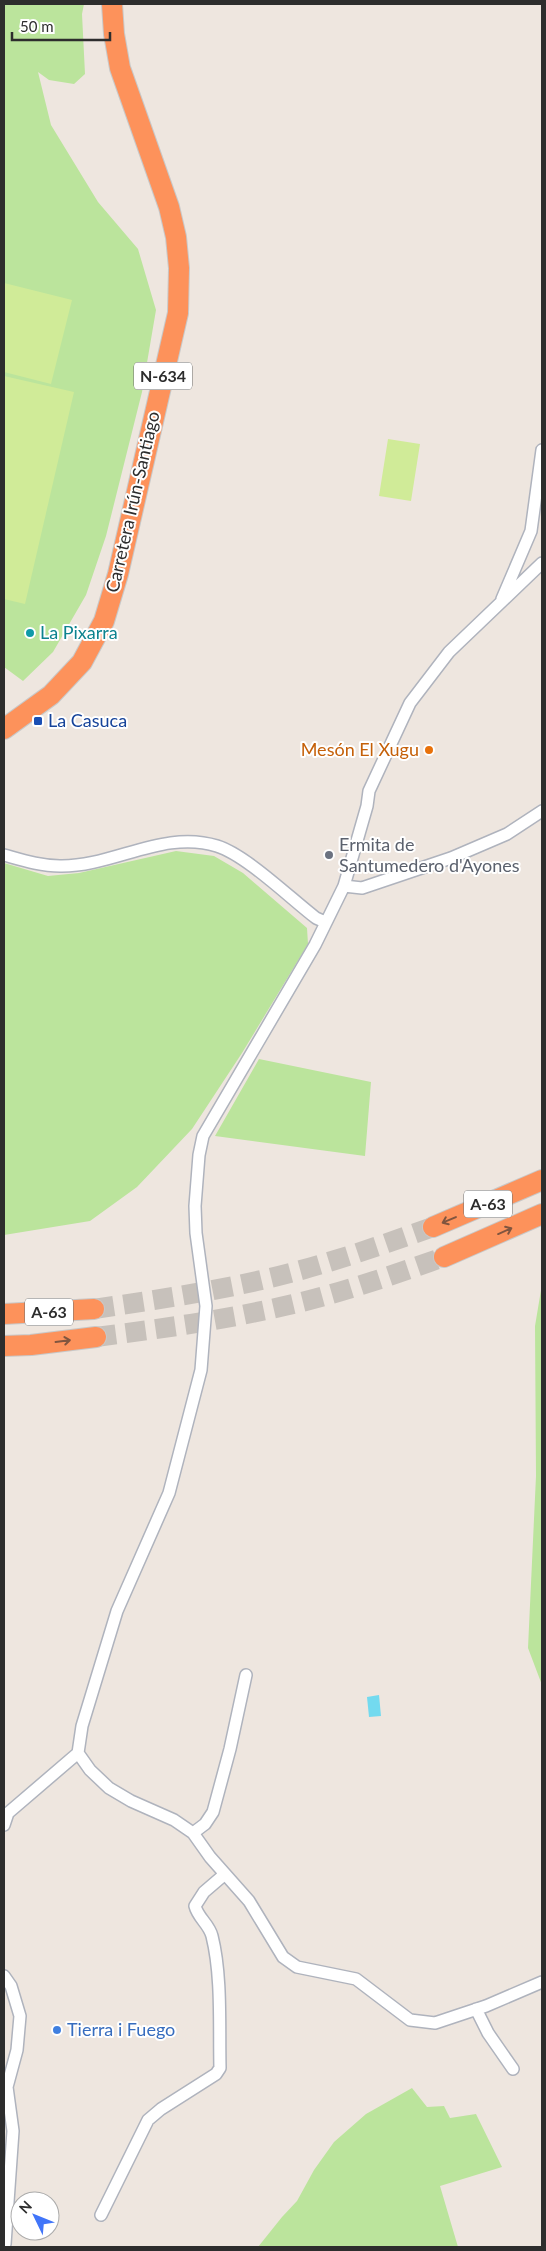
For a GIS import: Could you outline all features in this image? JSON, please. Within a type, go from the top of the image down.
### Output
[{"type":"highway","name":"Carretera Irún-Santiago","points":[[4,729],[51,695],[82,662],[104,621],[118,574],[178,313],[179,268],[176,237],[169,207],[120,68],[114,34],[112,4]]},
{"type":"highway","name":"A-63","points":[[433,1227],[542,1180]]},
{"type":"highway","name":"A-63","points":[[444,1257],[542,1214]]},
{"type":"highway","name":"A-63","points":[[4,1314],[94,1309]]},
{"type":"highway","name":"A-63","points":[[4,1347],[96,1337]]},
{"type":"street","points":[[500,604],[531,532],[542,450]]},
{"type":"street","points":[[5,1815],[78,1753],[82,1726],[117,1611],[169,1493],[201,1370],[206,1306],[196,1233],[195,1206],[199,1155],[203,1136],[315,946],[344,886],[369,791],[410,703],[449,652],[542,564]]},
{"type":"street","points":[[344,886],[362,888],[451,858],[507,834],[542,811]]},
{"type":"street","points":[[4,855],[37,864],[60,866],[85,864],[178,841],[201,842],[234,853],[316,918],[325,922]]},
{"type":"street","points":[[193,1832],[205,1824],[213,1812],[230,1749],[246,1675]]},
{"type":"street","points":[[78,1753],[90,1770],[109,1788],[131,1801],[174,1820],[193,1832],[225,1874],[249,1901],[283,1957],[297,1967],[356,1979],[410,2020],[435,2022],[476,2009],[542,1982]]},
{"type":"street","points":[[101,2215],[148,2120],[160,2109],[216,2074],[220,2068],[216,1964],[212,1936],[208,1926],[197,1914],[195,1906],[204,1892],[225,1874]]},
{"type":"street","points":[[4,1976],[11,1986],[20,2016],[17,2050],[8,2087],[13,2131],[5,2244]]},
{"type":"street","points":[[476,2009],[488,2033],[513,2070]]},
{"type":"green space","points":[[4,4],[84,4],[82,14],[85,74],[74,84],[49,80],[38,72],[51,125],[98,202],[138,249],[156,310],[142,392],[106,536],[86,595],[53,652],[23,681],[4,667]]},
{"type":"green space","points":[[4,283],[72,300],[51,384],[4,372]]},
{"type":"green space","points":[[4,376],[74,392],[25,604],[4,599]]},
{"type":"green space","points":[[388,439],[420,444],[411,501],[379,496]]},
{"type":"green space","points":[[176,851],[214,856],[243,873],[307,928],[308,944],[242,1053],[192,1129],[137,1187],[90,1221],[4,1235],[4,863],[48,876],[79,873]]},
{"type":"green space","points":[[259,1059],[371,1082],[365,1156],[215,1136]]},
{"type":"green space","points":[[542,1284],[542,1685],[528,1648],[536,1476],[535,1326]]},
{"type":"green space","points":[[412,2088],[427,2107],[444,2106],[450,2118],[476,2114],[502,2167],[440,2186],[458,2247],[258,2247],[297,2201],[314,2170],[334,2142],[366,2114]]},
{"type":"water","points":[[379,1695],[381,1716],[369,1717],[367,1697]]},
{"type":"tunnel","points":[[94,1309],[204,1292],[291,1273],[433,1227]]},
{"type":"tunnel","points":[[96,1337],[211,1321],[280,1307],[342,1291],[444,1257]]},
{"type":"place","name":"La Pixarra","points":[[30,633]]},
{"type":"place","name":"La Casuca","points":[[38,721]]},
{"type":"place","name":"Mesón El Xugu","points":[[429,750]]},
{"type":"place","name":"Ermita de Santumedero d'Ayones","points":[[329,855]]},
{"type":"place","name":"Tierra i Fuego","points":[[57,2030]]}]
